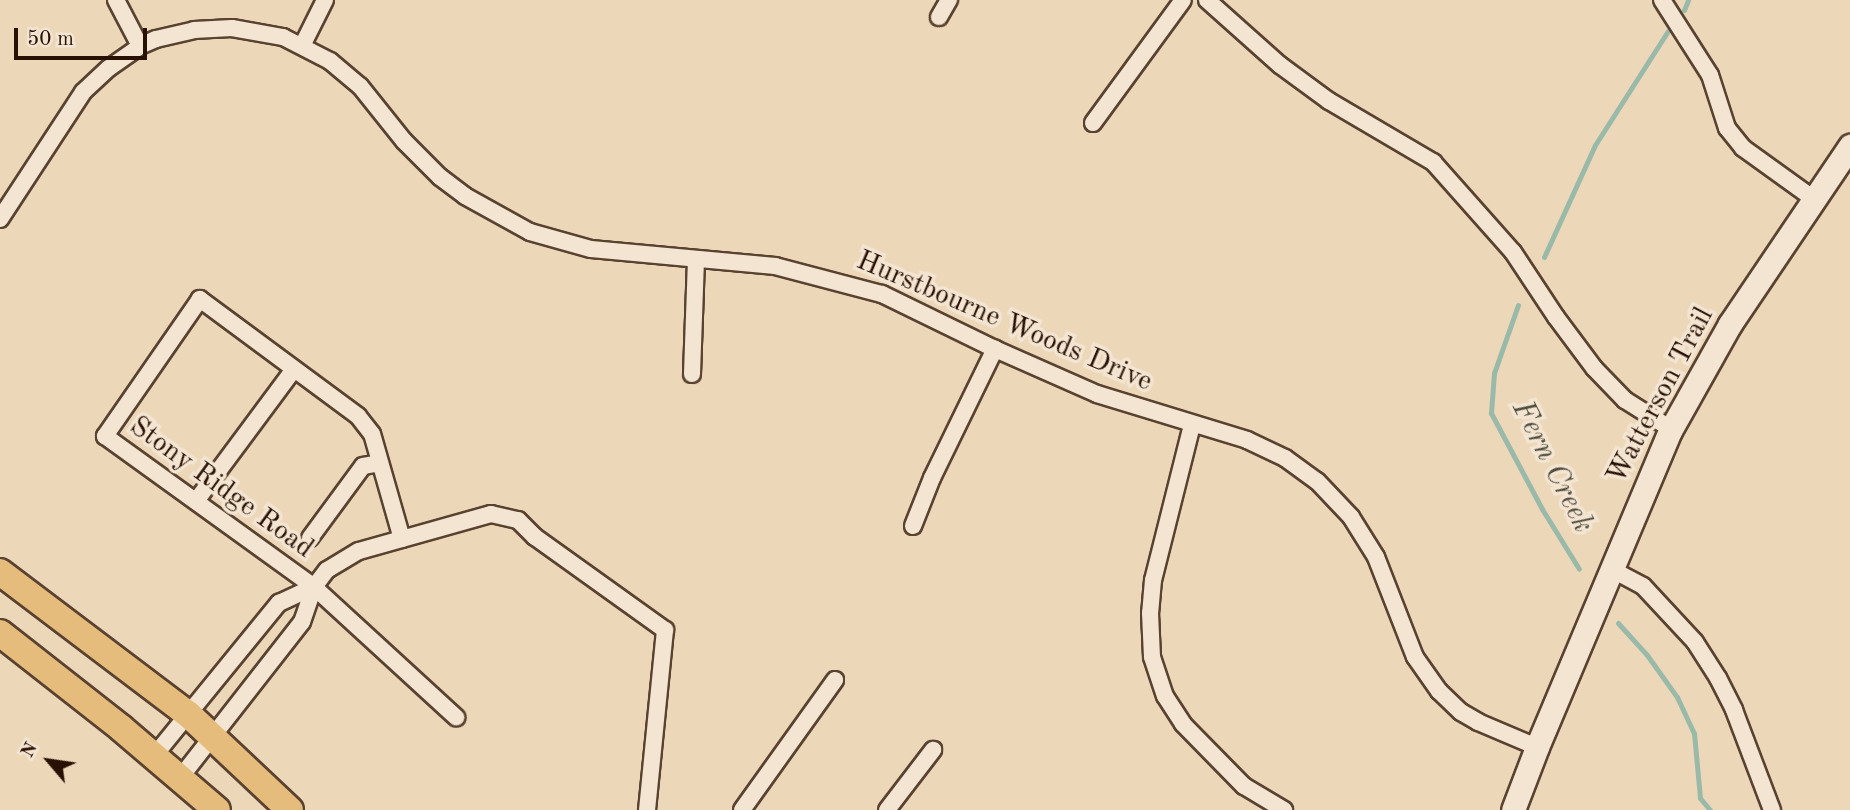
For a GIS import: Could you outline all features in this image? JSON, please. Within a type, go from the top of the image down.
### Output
[{"type":"main road","name":"Watterson Trail","points":[[1513,810],[1671,429],[1730,324],[1850,145]]},
{"type":"main road","points":[[0,572],[188,714],[290,810]]},
{"type":"main road","points":[[0,633],[153,755],[217,810]]},
{"type":"street","points":[[116,0],[140,46]]},
{"type":"street","points":[[303,44],[325,0]]},
{"type":"street","points":[[939,17],[949,0]]},
{"type":"street","points":[[1093,123],[1183,0]]},
{"type":"street","points":[[1207,0],[1271,58],[1319,94],[1433,162],[1513,252],[1594,368],[1625,400],[1671,429]]},
{"type":"street","points":[[1662,0],[1710,75],[1727,128],[1743,148],[1814,199]]},
{"type":"street","name":"Hurstbourne Woods Drive","points":[[0,219],[83,92],[109,68],[140,46],[184,32],[232,28],[283,37],[303,44],[330,61],[360,86],[404,142],[440,177],[465,196],[511,223],[591,249],[775,266],[835,280],[905,303],[995,349],[1097,394],[1247,440],[1284,458],[1325,488],[1351,517],[1376,557],[1415,657],[1439,691],[1461,712],[1478,722],[1537,747]]},
{"type":"street","points":[[692,374],[696,260]]},
{"type":"street","name":"Stony Ridge Road","points":[[402,539],[372,434],[358,416],[200,299],[105,436],[314,587],[456,717]]},
{"type":"street","points":[[913,526],[932,478],[995,349]]},
{"type":"street","points":[[196,501],[294,369]]},
{"type":"street","points":[[1192,425],[1153,580],[1150,613],[1152,657],[1165,696],[1183,724],[1244,786],[1284,810]]},
{"type":"street","points":[[310,538],[363,466],[380,463]]},
{"type":"street","points":[[180,778],[302,622],[314,587],[327,570],[359,551],[491,514],[518,520],[535,537],[665,630],[647,810]]},
{"type":"street","points":[[1611,569],[1643,586],[1695,642],[1734,710],[1772,810]]},
{"type":"street","points":[[153,755],[279,603],[314,587]]},
{"type":"street","points":[[742,810],[835,681]]},
{"type":"street","points":[[887,810],[933,750]]},
{"type":"waterway","name":"Fern Creek","points":[[1684,10],[1688,0]]},
{"type":"waterway","name":"Fern Creek","points":[[1544,257],[1595,145],[1668,31]]},
{"type":"waterway","name":"Fern Creek","points":[[1518,305],[1494,373],[1491,413],[1542,509],[1579,569]]},
{"type":"waterway","name":"Fern Creek","points":[[1618,623],[1647,655],[1677,697],[1694,733],[1700,798],[1710,810]]}]
